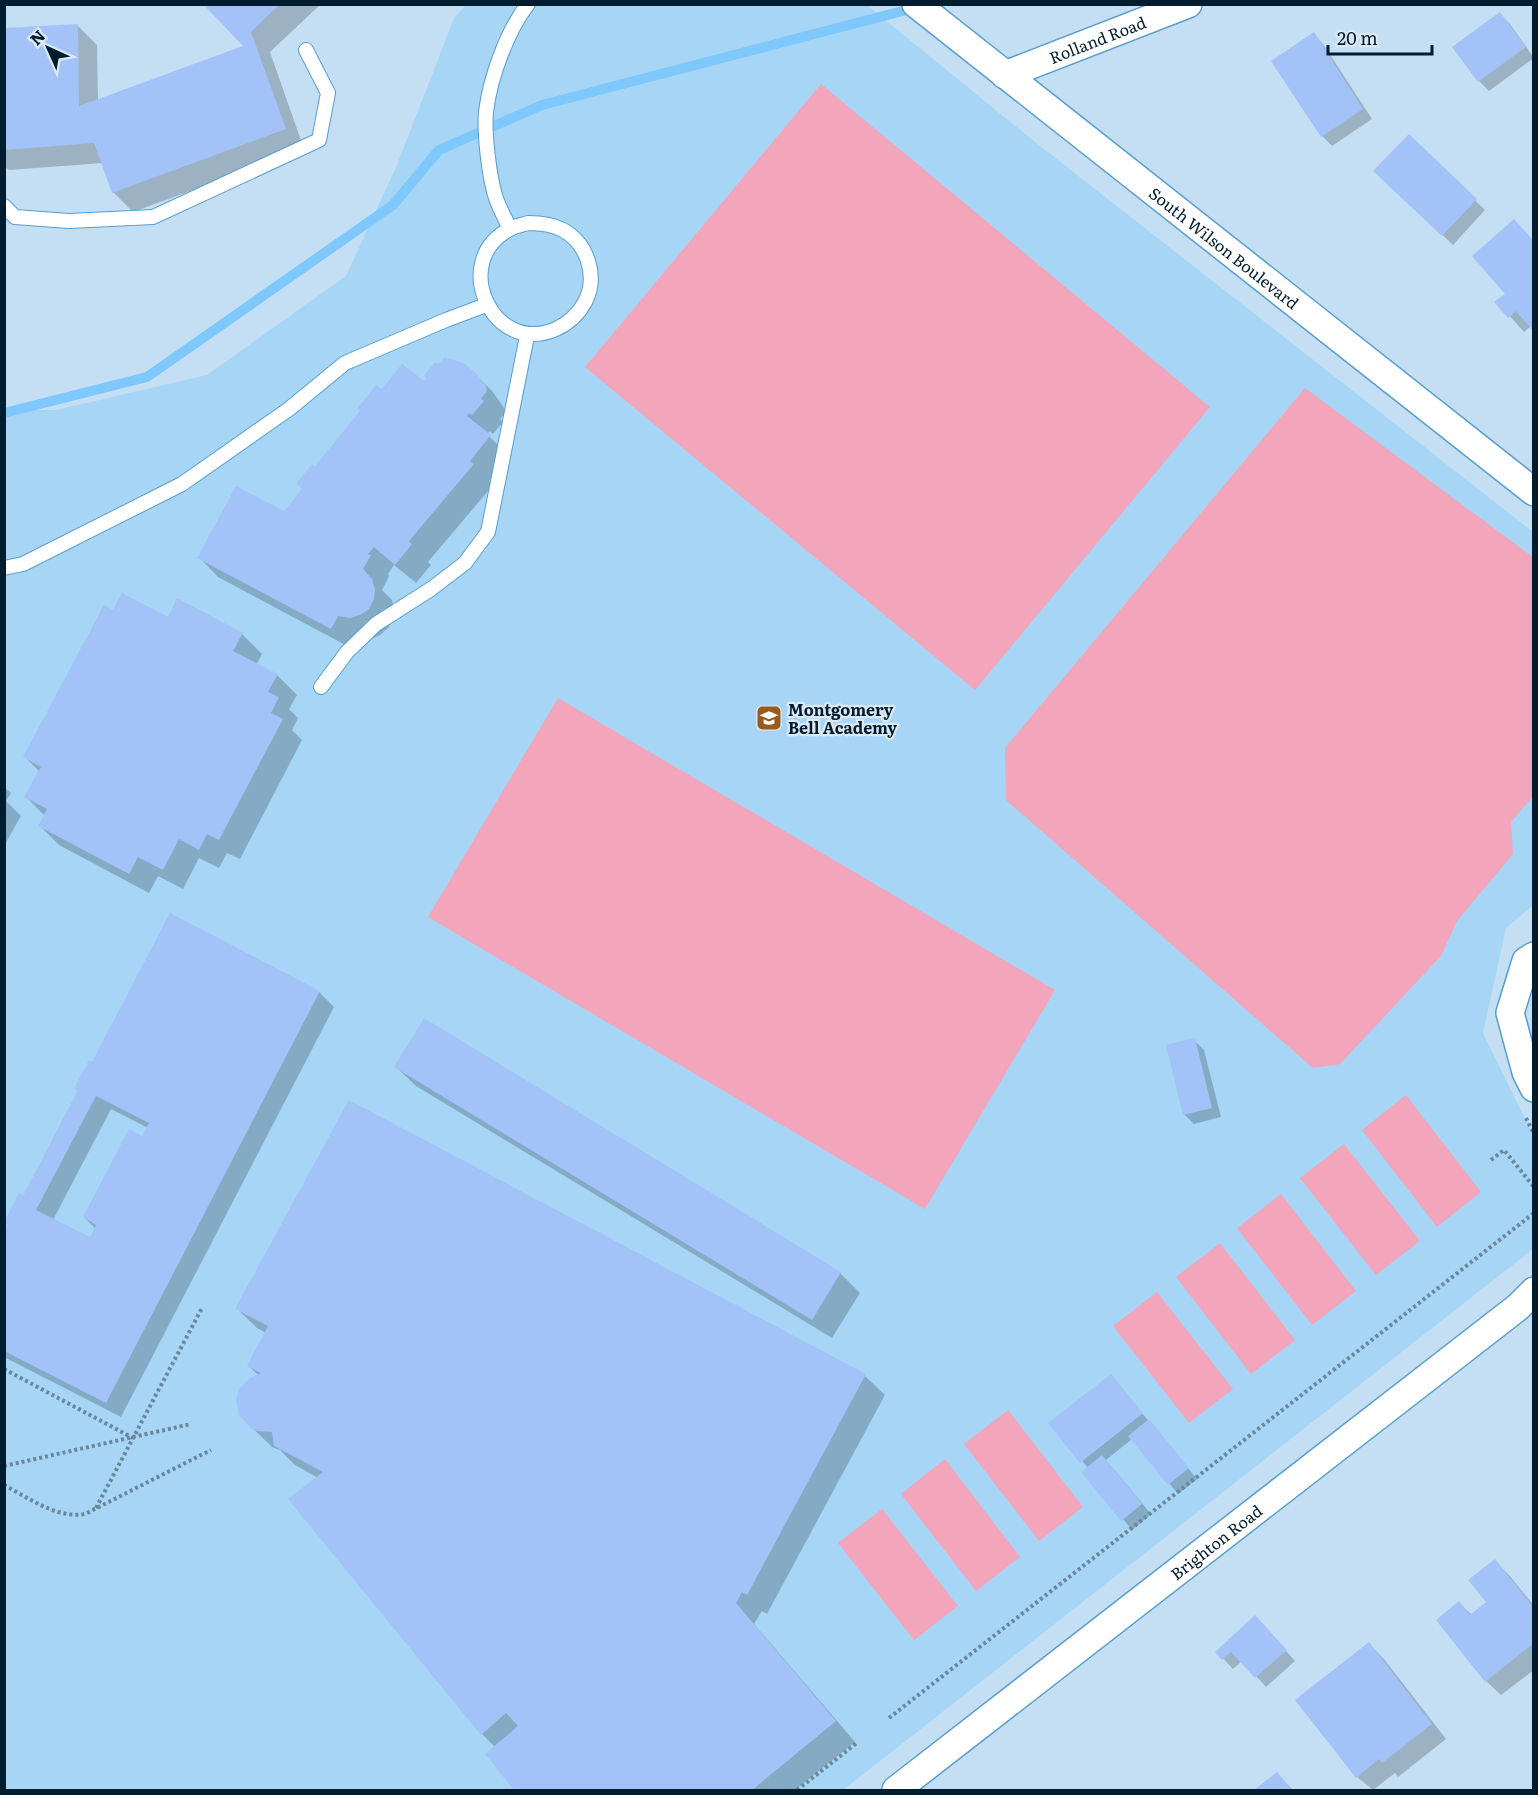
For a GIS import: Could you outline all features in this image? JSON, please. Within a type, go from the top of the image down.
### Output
[{"type":"street","name":"South Wilson Boulevard","points":[[916,4],[1533,492]]},
{"type":"street","name":"Rolland Road","points":[[1005,75],[1188,4]]},
{"type":"street","points":[[1533,956],[1526,961],[1510,1013],[1526,1072],[1533,1088]]},
{"type":"street","name":"Brighton Road","points":[[896,1791],[1499,1322],[1533,1291]]},
{"type":"lane","points":[[510,229],[495,195],[487,146],[486,112],[500,59],[525,8]]},
{"type":"lane","points":[[4,206],[15,217],[37,219],[69,221],[153,217],[319,140],[328,93],[306,50]]},
{"type":"lane","points":[[528,223],[546,223],[564,230],[578,242],[587,258],[591,276],[589,295],[580,311],[567,324],[550,332],[527,336],[498,320],[486,305],[480,288],[480,271],[486,254],[496,240],[510,229],[528,223]]},
{"type":"lane","points":[[4,568],[23,564],[182,484],[289,409],[345,363],[486,305]]},
{"type":"lane","points":[[321,687],[347,652],[376,624],[431,589],[465,563],[488,532],[527,336]]},
{"type":"path","points":[[1491,1160],[1504,1150],[1533,1187]]},
{"type":"path","points":[[889,1718],[1533,1214]]},
{"type":"path","points":[[96,1508],[202,1308]]},
{"type":"path","points":[[4,1369],[133,1438]]},
{"type":"path","points":[[4,1466],[191,1424]]},
{"type":"path","points":[[4,1485],[58,1513],[72,1516],[85,1514],[211,1450]]},
{"type":"path","points":[[797,1791],[858,1742]]},
{"type":"shaded area","name":"Montgomery Bell Academy","points":[[466,5],[867,5],[1035,142],[1533,532],[1533,905],[1506,928],[1483,1033],[1533,1135],[1533,1249],[843,1790],[5,1790],[5,410],[56,410],[207,375],[346,276],[397,165],[454,18]]},
{"type":"shaded area","points":[[821,84],[1210,407],[975,690],[585,367]]},
{"type":"shaded area","points":[[1305,388],[1534,558],[1533,796],[1511,822],[1513,854],[1457,921],[1441,956],[1340,1064],[1313,1068],[1006,800],[1005,748]]},
{"type":"shaded area","points":[[558,698],[1055,990],[925,1209],[428,917]]},
{"type":"shaded area","points":[[1406,1095],[1481,1192],[1437,1227],[1362,1130]]},
{"type":"shaded area","points":[[1344,1144],[1420,1241],[1376,1275],[1300,1178]]},
{"type":"shaded area","points":[[1281,1194],[1356,1291],[1312,1325],[1237,1228]]},
{"type":"shaded area","points":[[1220,1243],[1295,1340],[1251,1374],[1176,1277]]},
{"type":"shaded area","points":[[1157,1292],[1233,1389],[1189,1423],[1113,1326]]},
{"type":"shaded area","points":[[1008,1410],[1083,1507],[1039,1541],[964,1444]]},
{"type":"shaded area","points":[[945,1459],[1020,1557],[976,1591],[901,1494]]},
{"type":"shaded area","points":[[882,1509],[958,1606],[914,1640],[838,1543]]},
{"type":"building","points":[[203,4],[280,4],[251,32],[286,129],[112,193],[94,143],[4,150],[4,28],[78,24],[79,106],[243,46]]},
{"type":"building","points":[[1500,12],[1526,47],[1478,82],[1452,47]]},
{"type":"building","points":[[1314,32],[1363,109],[1321,137],[1271,61]]},
{"type":"building","points":[[1409,134],[1477,199],[1442,236],[1373,171]]},
{"type":"building","points":[[1514,219],[1534,241],[1534,332],[1516,311],[1508,318],[1494,302],[1505,294],[1472,256]]},
{"type":"building","points":[[445,357],[465,364],[486,386],[487,391],[481,399],[484,401],[472,415],[469,413],[467,416],[491,435],[470,461],[474,464],[409,541],[412,544],[395,565],[374,547],[368,554],[371,555],[363,569],[372,579],[375,589],[374,599],[369,609],[350,618],[338,616],[331,629],[197,558],[236,486],[284,511],[302,489],[296,484],[312,464],[315,466],[360,411],[357,409],[376,385],[382,389],[402,364],[424,381],[426,378],[424,376],[435,362],[438,364]]},
{"type":"building","points":[[122,593],[168,617],[177,598],[243,633],[233,651],[278,674],[268,692],[279,697],[271,713],[283,719],[219,840],[207,834],[199,850],[179,839],[163,870],[138,857],[129,874],[38,826],[47,809],[24,797],[41,767],[23,757],[104,605],[113,610]]},
{"type":"building","points":[[170,913],[320,991],[106,1403],[4,1351],[4,1231],[8,1225],[4,1222],[19,1193],[23,1196],[78,1090],[74,1089],[89,1060],[92,1062]],"holes":[[[96,1096],[149,1123],[142,1136],[129,1129],[83,1217],[96,1225],[90,1237],[36,1210]]]},
{"type":"building","points":[[424,1018],[841,1272],[812,1320],[394,1067]]},
{"type":"building","points":[[1195,1038],[1212,1108],[1183,1115],[1166,1045]]},
{"type":"building","points":[[349,1100],[866,1374],[747,1595],[742,1592],[736,1603],[836,1721],[752,1790],[514,1790],[485,1754],[518,1726],[506,1713],[481,1735],[288,1499],[323,1472],[274,1446],[272,1432],[257,1431],[251,1428],[239,1415],[236,1400],[239,1389],[250,1378],[261,1373],[247,1366],[268,1326],[235,1309]]},
{"type":"building","points":[[1111,1374],[1143,1413],[1080,1463],[1048,1423]]},
{"type":"building","points":[[1149,1419],[1189,1468],[1168,1485],[1128,1436]]},
{"type":"building","points":[[1102,1455],[1142,1504],[1121,1521],[1081,1472]]},
{"type":"building","points":[[1495,1559],[1534,1608],[1534,1643],[1485,1682],[1436,1620],[1459,1601],[1470,1615],[1486,1602],[1468,1580]]},
{"type":"building","points":[[1255,1615],[1287,1650],[1255,1678],[1231,1652],[1222,1660],[1215,1652]]},
{"type":"building","points":[[1369,1642],[1432,1724],[1382,1763],[1379,1759],[1356,1778],[1295,1700]]},
{"type":"building","points":[[1277,1772],[1292,1790],[1254,1790]]},
{"type":"waterway","points":[[4,413],[147,377],[393,205],[439,150],[542,105],[918,7]]},
{"type":"place","name":"Montgomery Bell Academy","points":[[769,718]]}]
